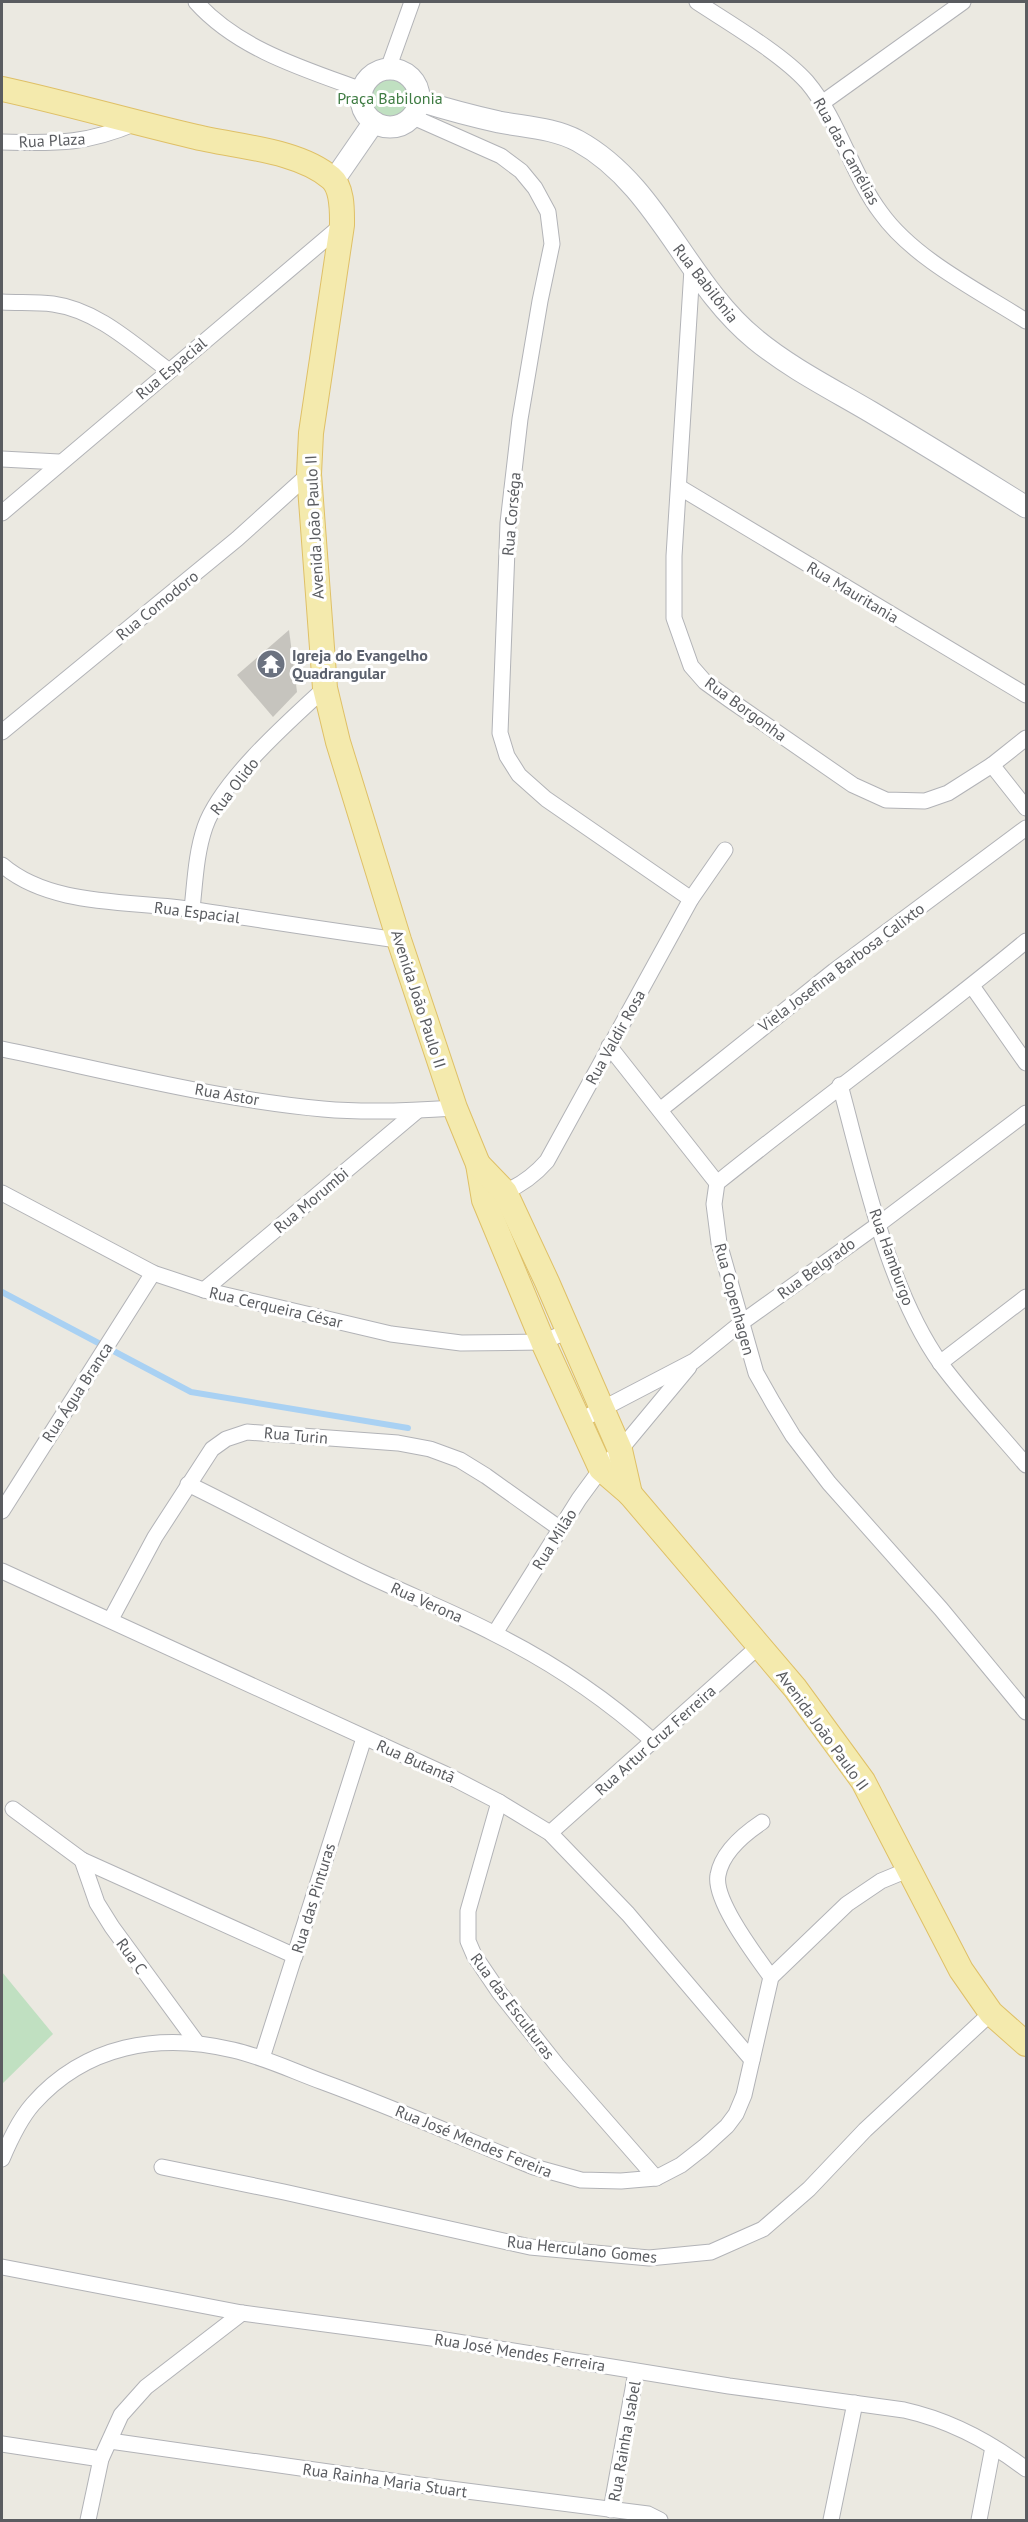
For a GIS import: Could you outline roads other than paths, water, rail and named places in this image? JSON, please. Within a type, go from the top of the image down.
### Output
[{"type":"main road","points":[[2,89],[136,123],[292,158],[314,165],[334,180]]},
{"type":"main road","name":"Avenida João Paulo II","points":[[334,180],[341,198],[342,225],[311,433],[309,474],[325,688],[399,940],[455,1108],[494,1196],[547,1282],[621,1450],[630,1494]]},
{"type":"main road","name":"Avenida João Paulo II","points":[[494,1196],[543,1342],[601,1469],[630,1494],[795,1688],[864,1780],[961,1970],[991,2013],[1026,2044]]},
{"type":"street","points":[[196,2],[224,27],[260,50],[362,90]]},
{"type":"street","points":[[388,69],[412,2]]},
{"type":"street","name":"Rua das Camélias","points":[[697,2],[791,67],[807,82],[822,103],[881,214],[910,244],[1026,321]]},
{"type":"street","points":[[822,103],[963,2]]},
{"type":"street","points":[[388,69],[396,69],[411,77],[417,85],[416,109],[399,126],[382,126],[374,122],[363,108],[362,90],[372,75],[388,69]]},
{"type":"street","name":"Rua Babilônia","points":[[416,109],[550,131],[576,140],[606,158],[627,178],[642,197],[692,269],[732,320],[758,342],[1026,507]]},
{"type":"street","name":"Rua Corséga","points":[[416,109],[501,156],[522,171],[535,188],[548,213],[552,244],[520,419],[508,523],[500,733],[507,756],[519,775],[546,799],[691,899]]},
{"type":"street","points":[[334,180],[374,122]]},
{"type":"street","name":"Rua Plaza","points":[[2,142],[65,143],[110,134],[136,123]]},
{"type":"street","name":"Rua Espacial","points":[[2,513],[168,370],[342,225]]},
{"type":"street","name":"Rua Borgonha","points":[[692,269],[674,556],[674,618],[692,666],[705,682],[853,785],[886,800],[924,801],[948,793],[992,765],[1026,738]]},
{"type":"street","points":[[2,302],[53,304],[75,309],[104,322],[168,370]]},
{"type":"street","points":[[2,459],[60,462]]},
{"type":"street","name":"Rua Comodoro","points":[[2,732],[237,539],[309,474]]},
{"type":"street","name":"Rua Mauritania","points":[[679,487],[1026,695]]},
{"type":"street","name":"Rua Olido","points":[[192,909],[199,852],[209,817],[234,781],[273,737],[325,688]]},
{"type":"street","points":[[992,765],[1026,808]]},
{"type":"street","name":"Viela Josefina Barbosa Calixto","points":[[660,1110],[834,971],[1026,828]]},
{"type":"street","name":"Rua Valdir Rosa","points":[[494,1196],[537,1172],[547,1161],[691,899],[725,850]]},
{"type":"street","name":"Rua Espacial","points":[[2,865],[12,874],[50,892],[120,903],[192,909],[399,940]]},
{"type":"street","points":[[609,1046],[717,1183],[840,1085],[972,986],[1026,941]]},
{"type":"street","points":[[972,986],[1026,1063]]},
{"type":"street","name":"Rua Astor","points":[[2,1049],[229,1095],[324,1109],[417,1111],[455,1108]]},
{"type":"street","name":"Rua Hamburgo","points":[[840,1085],[879,1224],[905,1301],[940,1363],[1026,1465]]},
{"type":"street","name":"Rua Morumbi","points":[[204,1290],[417,1111]]},
{"type":"street","name":"Rua Belgrado","points":[[579,1421],[694,1361],[741,1323],[879,1224],[1026,1113]]},
{"type":"street","name":"Rua Copenhagen","points":[[717,1183],[714,1204],[719,1243],[756,1373],[793,1436],[829,1483],[948,1617],[1026,1712]]},
{"type":"street","name":"Rua Cerqueira César","points":[[4,1200],[153,1273],[204,1290],[390,1334],[461,1343],[543,1342],[568,1331]]},
{"type":"street","name":"Rua Água Branca","points":[[2,1511],[153,1273]]},
{"type":"street","points":[[940,1363],[1026,1297]]},
{"type":"street","name":"Rua Belgrado","points":[[621,1450],[694,1361]]},
{"type":"street","name":"Rua Turin","points":[[111,1619],[155,1537],[188,1484],[212,1449],[237,1434],[268,1432],[398,1443],[430,1449],[460,1460],[559,1528]]},
{"type":"street","name":"Rua Milão","points":[[495,1633],[559,1528],[601,1469],[621,1450]]},
{"type":"street","name":"Rua Verona","points":[[188,1484],[313,1549],[495,1633],[579,1682],[617,1709],[653,1741]]},
{"type":"street","name":"Rua Butantã","points":[[2,1571],[445,1774],[499,1802],[550,1833],[628,1914],[752,2060]]},
{"type":"street","name":"Rua Artur Cruz Ferreira","points":[[550,1833],[759,1646]]},
{"type":"street","name":"Rua das Pinturas","points":[[262,2058],[364,1738]]},
{"type":"street","name":"Rua das Esculturas","points":[[499,1802],[468,1911],[468,1941],[474,1955],[499,1992],[557,2065],[656,2178]]},
{"type":"street","points":[[13,1809],[82,1860],[295,1956]]},
{"type":"street","points":[[762,1822],[736,1843],[717,1876],[723,1900],[735,1925],[771,1977],[847,1904],[881,1881],[910,1869]]},
{"type":"street","name":"Rua C","points":[[82,1860],[97,1903],[112,1927],[197,2043]]},
{"type":"street","name":"Rua José Mendes Fereira","points":[[2,2159],[15,2130],[32,2104],[69,2072],[103,2055],[136,2045],[161,2041],[197,2043],[262,2058],[376,2101],[461,2138],[551,2172],[581,2180],[621,2181],[656,2178],[689,2159],[727,2126],[736,2114],[744,2095],[771,1977]]},
{"type":"street","name":"Rua Herculano Gomes","points":[[162,2168],[284,2192],[530,2247],[649,2258],[711,2252],[763,2229],[809,2189],[865,2130],[991,2013]]},
{"type":"street","name":"Rua José Mendes Ferreira","points":[[2,2267],[242,2313],[440,2339],[636,2372],[931,2416],[962,2429],[1026,2469]]},
{"type":"street","points":[[88,2520],[101,2459],[121,2415],[146,2387],[242,2313]]},
{"type":"street","name":"Rua Rainha Isabel","points":[[611,2510],[636,2372]]},
{"type":"street","points":[[831,2520],[855,2403]]},
{"type":"street","name":"Rua Rainha Maria Stuart","points":[[110,2441],[427,2486],[648,2514],[660,2520]]},
{"type":"street","points":[[2,2444],[101,2459]]},
{"type":"street","points":[[979,2520],[993,2447]]},
{"type":"waterway","points":[[2,1292],[191,1392],[408,1428]]},
{"type":"place","name":"Igreja do Evangelho Quadrangular","points":[[271,664]]},
{"type":"park label","name":"Praça Babilonia","points":[[390,98]]}]
